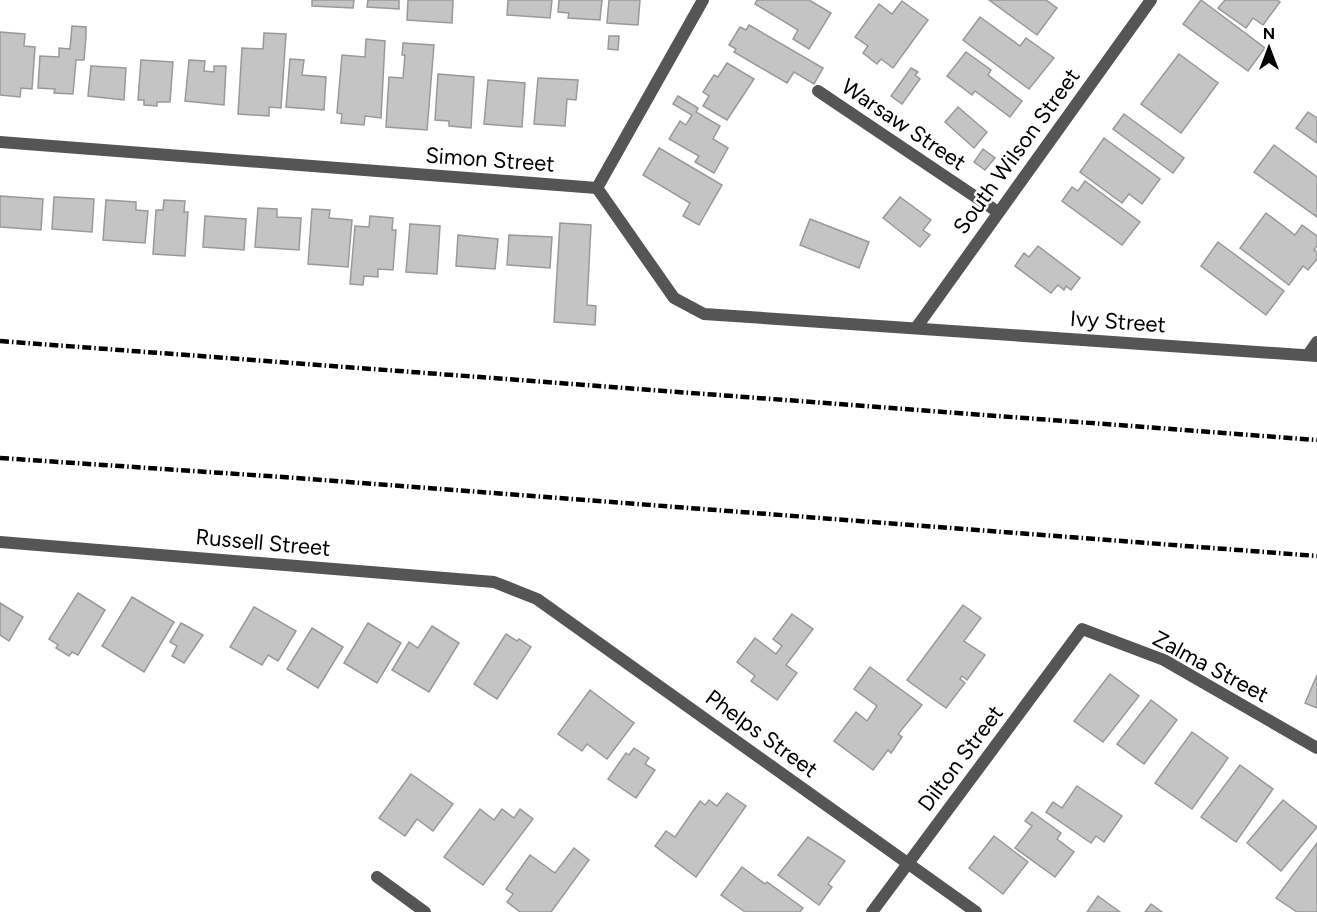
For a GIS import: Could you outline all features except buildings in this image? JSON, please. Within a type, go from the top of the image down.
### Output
[{"type":"street","points":[[703,0],[597,188],[674,298],[704,314],[916,328]]},
{"type":"street","name":"South Wilson Street","points":[[916,328],[1151,0]]},
{"type":"street","name":"Warsaw Street","points":[[818,91],[998,212]]},
{"type":"street","name":"Simon Street","points":[[0,142],[597,188]]},
{"type":"street","name":"Ivy Street","points":[[916,328],[1312,356]]},
{"type":"street","points":[[1312,356],[1317,342]]},
{"type":"street","name":"Russell Street","points":[[0,542],[494,582],[521,592]]},
{"type":"street","name":"Phelps Street","points":[[521,592],[537,599],[976,912]]},
{"type":"street","name":"Dilton Street","points":[[872,912],[1082,629]]},
{"type":"street","name":"Zalma Street","points":[[1082,629],[1164,660],[1317,748]]},
{"type":"street","points":[[377,877],[425,912]]},
{"type":"railway","points":[[0,341],[1317,440]]},
{"type":"railway","points":[[0,458],[297,478],[1317,556]]}]
